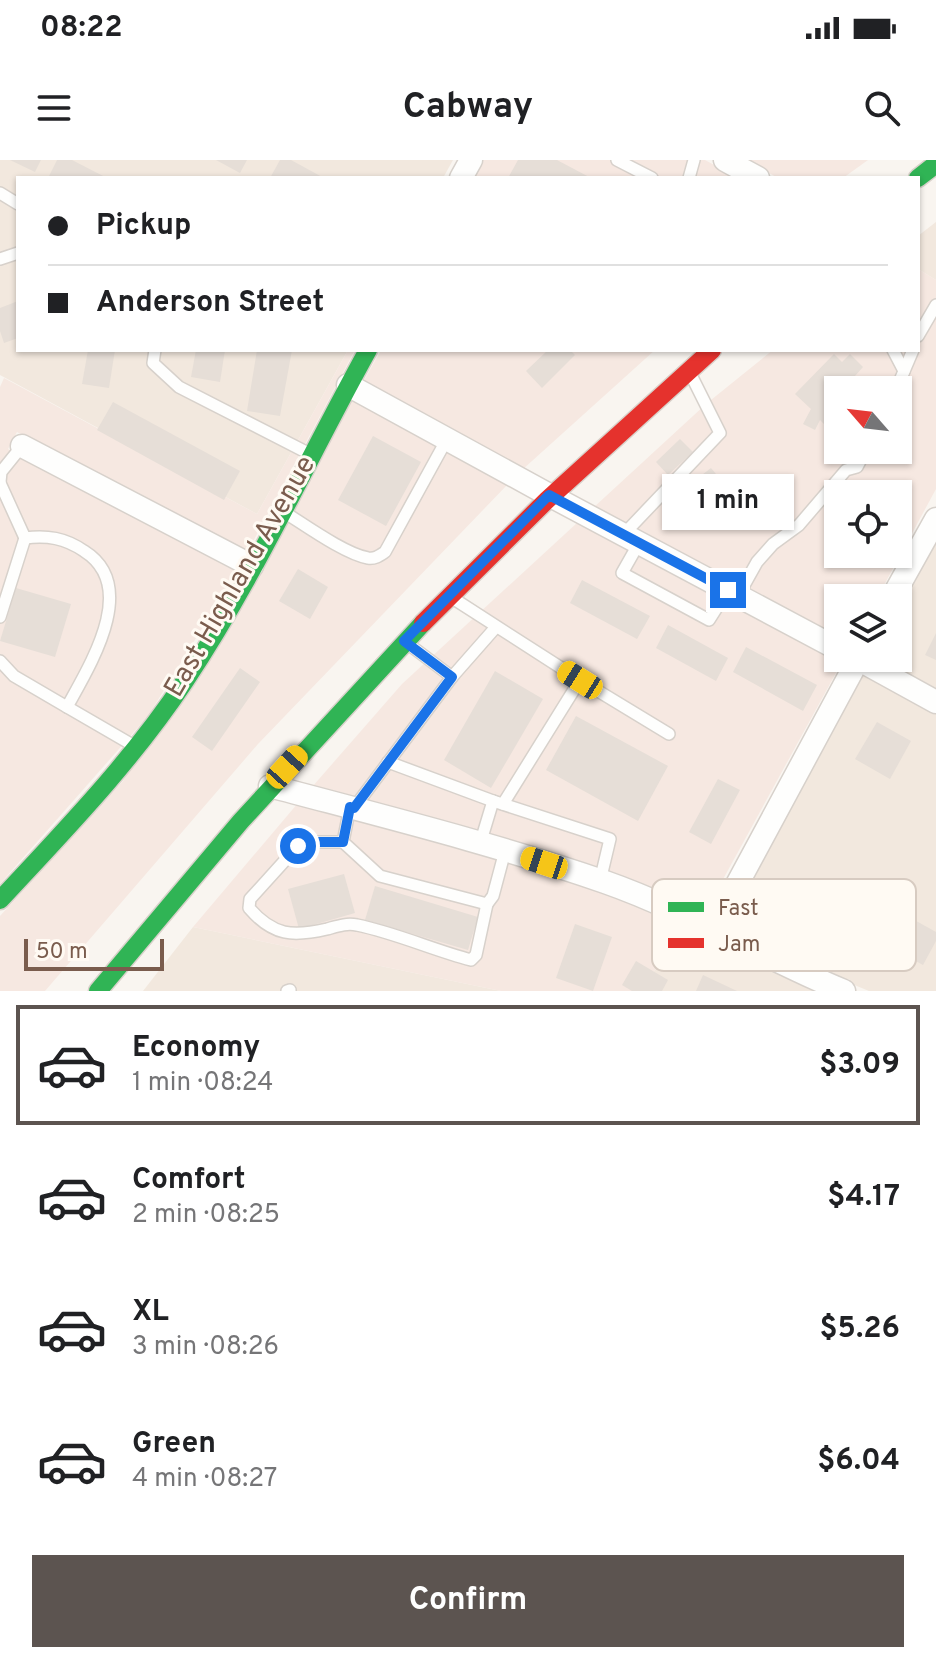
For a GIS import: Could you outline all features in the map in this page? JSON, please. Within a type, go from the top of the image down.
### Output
[{"type":"main road","points":[[920,176],[936,164]]},
{"type":"main road","name":"East Highland Avenue","points":[[0,900],[11,881],[136,747],[187,680],[367,352]]},
{"type":"main road","points":[[98,991],[270,786],[404,641],[549,495],[710,352]]},
{"type":"street","points":[[725,160],[754,176]]},
{"type":"street","points":[[348,385],[824,641]]},
{"type":"street","points":[[22,446],[252,566]]},
{"type":"street","points":[[900,584],[936,519]]},
{"type":"street","points":[[738,879],[844,672]]},
{"type":"street","points":[[881,672],[936,702]]},
{"type":"street","points":[[270,786],[505,851],[600,881],[652,903]]},
{"type":"street","points":[[802,971],[844,991]]},
{"type":"lane","points":[[617,160],[648,176]]},
{"type":"lane","points":[[920,333],[936,305]]},
{"type":"lane","points":[[155,352],[153,363],[179,387],[311,455]]},
{"type":"lane","points":[[894,352],[904,371]]},
{"type":"lane","points":[[902,376],[912,352]]},
{"type":"lane","points":[[688,370],[720,433],[631,539],[622,573],[709,620],[773,544],[799,525],[846,470],[859,464]]},
{"type":"lane","points":[[282,511],[353,553],[376,558],[385,552],[447,439]]},
{"type":"lane","points":[[0,617],[25,538],[0,482],[1,472],[22,446]]},
{"type":"lane","points":[[25,538],[52,537],[76,546],[97,561],[108,580],[109,610],[102,636],[67,707]]},
{"type":"lane","points":[[448,596],[669,734]]},
{"type":"lane","points":[[343,842],[352,808],[452,677],[496,627]]},
{"type":"lane","points":[[404,641],[452,677]]},
{"type":"lane","points":[[0,661],[26,684],[136,747]]},
{"type":"lane","points":[[480,844],[498,802],[580,680]]},
{"type":"lane","points":[[388,762],[610,839],[600,881]]},
{"type":"lane","points":[[487,904],[380,876],[343,842],[312,842],[298,846],[250,899],[249,908],[266,925],[281,932],[307,933],[346,924],[357,925],[471,960],[476,955],[487,904],[493,896],[505,851]]},
{"type":"shaded area","points":[[0,160],[453,160],[444,176],[16,176],[16,352],[347,352],[257,514],[0,375]]},
{"type":"shaded area","points":[[483,160],[705,160],[734,176],[474,176]]},
{"type":"shaded area","points":[[746,160],[868,160],[846,176],[774,176]]},
{"type":"shaded area","points":[[936,222],[936,280],[920,270],[920,234]]},
{"type":"shaded area","points":[[920,270],[936,280],[936,489],[912,533],[912,480],[824,480],[824,568],[893,568],[885,584],[824,584],[824,631],[593,508],[706,404],[771,352],[920,352]]},
{"type":"shaded area","points":[[347,352],[354,352],[247,553],[17,432],[8,449],[238,570],[148,716],[0,884],[0,387],[4,378],[257,514]]},
{"type":"shaded area","points":[[380,352],[653,352],[522,470],[363,382]]},
{"type":"shaded area","points":[[353,399],[508,484],[258,744],[45,991],[0,991],[0,916],[123,781]]},
{"type":"shaded area","points":[[578,522],[824,652],[824,672],[837,672],[723,879],[652,879],[652,897],[312,787],[402,684]]},
{"type":"shaded area","points":[[936,541],[936,691],[901,672],[912,672],[912,585]]},
{"type":"shaded area","points":[[863,673],[936,713],[936,991],[869,991],[852,984],[849,979],[844,980],[825,971],[916,971],[916,879],[753,879]]},
{"type":"shaded area","points":[[298,803],[514,863],[602,892],[652,913],[654,971],[634,991],[501,991],[193,927]]},
{"type":"shaded area","points":[[193,927],[501,991],[143,991]]},
{"type":"shaded area","points":[[654,971],[778,971],[820,991],[634,991]]},
{"type":"building","points":[[10,160],[41,160],[35,172]]},
{"type":"building","points":[[57,160],[72,160],[103,176],[49,176]]},
{"type":"building","points":[[216,160],[247,160],[240,173]]},
{"type":"building","points":[[280,160],[291,160],[320,176],[271,176]]},
{"type":"building","points":[[518,160],[557,160],[587,176],[509,176]]},
{"type":"building","points":[[16,302],[16,339],[4,343],[0,331],[0,308]]},
{"type":"building","points":[[88,352],[115,352],[109,388],[82,384]]},
{"type":"building","points":[[196,352],[225,352],[220,382],[191,377]]},
{"type":"building","points":[[257,352],[292,352],[280,416],[247,411]]},
{"type":"building","points":[[546,352],[572,352],[575,355],[542,388],[526,371]]},
{"type":"building","points":[[834,354],[842,362],[850,354],[863,367],[855,376],[824,376],[824,424],[820,420],[815,430],[803,424],[811,409],[795,394]]},
{"type":"building","points":[[113,402],[240,471],[224,500],[97,430]]},
{"type":"building","points":[[373,436],[421,462],[386,526],[338,500]]},
{"type":"building","points":[[680,439],[693,452],[668,475],[656,462]]},
{"type":"building","points":[[711,468],[725,485],[700,507],[685,488]]},
{"type":"building","points":[[298,569],[328,587],[310,619],[279,601]]},
{"type":"building","points":[[582,580],[650,616],[637,639],[570,603]]},
{"type":"building","points":[[16,588],[71,604],[55,657],[0,641]]},
{"type":"building","points":[[668,625],[728,658],[716,681],[656,648]]},
{"type":"building","points":[[936,633],[936,660],[925,655]]},
{"type":"building","points":[[746,647],[817,685],[803,711],[733,672]]},
{"type":"building","points":[[240,668],[260,682],[212,751],[192,737]]},
{"type":"building","points":[[495,671],[543,699],[491,788],[444,760]]},
{"type":"building","points":[[576,716],[668,766],[638,821],[546,770]]},
{"type":"building","points":[[877,722],[911,741],[890,779],[855,759]]},
{"type":"building","points":[[718,779],[740,790],[711,844],[689,832]]},
{"type":"building","points":[[344,874],[355,913],[299,929],[288,889]]},
{"type":"building","points":[[375,886],[478,917],[468,950],[365,920]]},
{"type":"building","points":[[916,921],[936,932],[936,941],[923,965],[916,961]]},
{"type":"building","points":[[575,924],[612,937],[593,991],[556,978]]},
{"type":"building","points":[[636,961],[668,980],[662,991],[632,991],[622,985]]},
{"type":"building","points":[[703,975],[737,991],[696,991]]},
{"type":"traffic: fast","points":[[920,176],[936,164]]},
{"type":"traffic: fast","points":[[0,900],[120,767],[185,681],[258,559],[367,352]]},
{"type":"traffic: fast","points":[[98,991],[241,821],[423,623]]},
{"type":"traffic: jam","points":[[423,623],[547,500],[710,352]]},
{"type":"route","points":[[298,846],[312,842],[343,842],[350,807],[354,808],[452,677],[404,641],[549,495],[728,590]]}]
